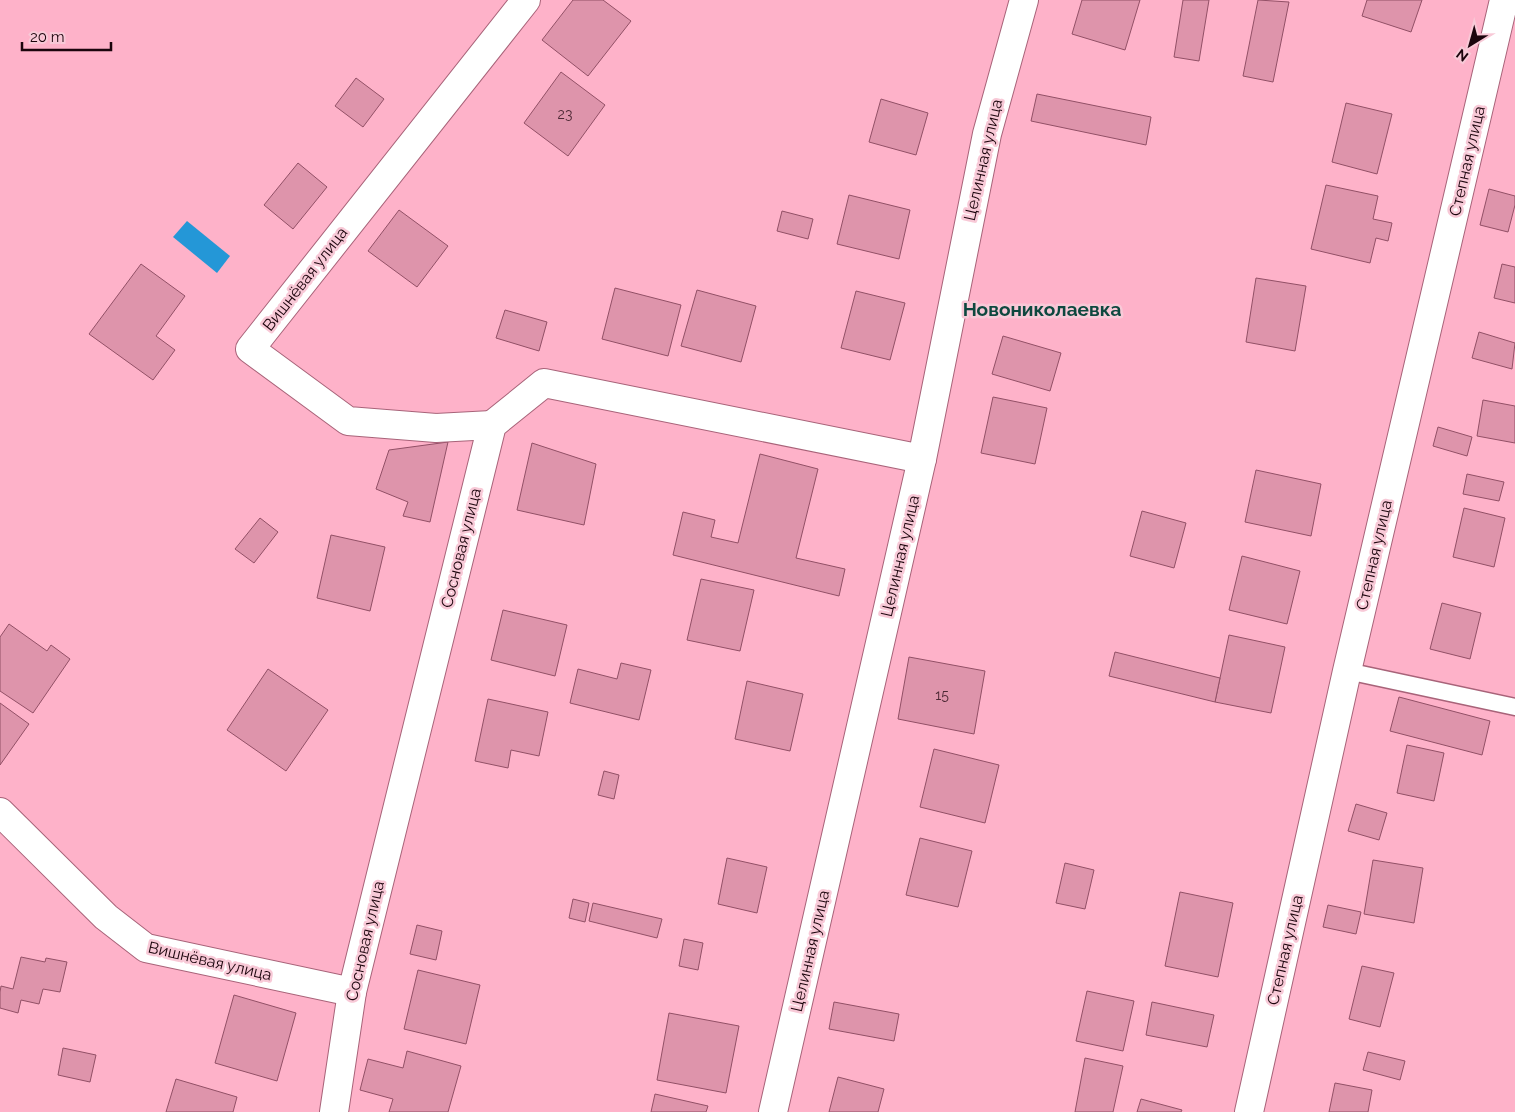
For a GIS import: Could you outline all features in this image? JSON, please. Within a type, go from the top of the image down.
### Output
[{"type":"street","name":"Вишнёвая улица","points":[[492,425],[436,428],[348,421],[250,349],[526,0]]},
{"type":"street","name":"Целинная улица","points":[[773,1112],[922,458],[987,134],[1024,0]]},
{"type":"street","name":"Степная улица","points":[[1249,1112],[1347,671],[1504,0]]},
{"type":"street","points":[[492,425],[544,383],[922,458]]},
{"type":"street","name":"Сосновая улица","points":[[334,1112],[352,992],[492,425]]},
{"type":"street","name":"Вишнёвая улица","points":[[0,812],[106,917],[146,948],[352,992]]},
{"type":"lane","points":[[1347,671],[1515,708]]},
{"type":"water","points":[[187,221],[230,256],[217,273],[173,237]]},
{"type":"building","points":[[573,0],[603,0],[631,21],[588,76],[542,40]]},
{"type":"building","points":[[1082,0],[1140,0],[1125,50],[1072,34]]},
{"type":"building","points":[[1183,0],[1209,0],[1199,61],[1174,57]]},
{"type":"building","points":[[1258,0],[1289,2],[1273,82],[1243,76]]},
{"type":"building","points":[[1367,0],[1422,0],[1411,32],[1362,16]]},
{"type":"building","points":[[561,72],[605,105],[568,156],[524,123]]},
{"type":"building","points":[[356,78],[384,99],[363,127],[335,106]]},
{"type":"building","points":[[1037,94],[1151,117],[1146,145],[1031,121]]},
{"type":"building","points":[[881,99],[928,113],[916,155],[869,142]]},
{"type":"building","points":[[1346,103],[1392,114],[1377,174],[1332,162]]},
{"type":"building","points":[[298,163],[327,187],[293,229],[264,205]]},
{"type":"building","points":[[1326,185],[1378,196],[1373,219],[1392,223],[1388,241],[1376,238],[1370,263],[1311,249]]},
{"type":"building","points":[[1489,189],[1515,196],[1515,205],[1508,232],[1480,225]]},
{"type":"building","points":[[849,195],[910,210],[899,259],[837,244]]},
{"type":"building","points":[[399,210],[448,246],[417,287],[368,251]]},
{"type":"building","points":[[782,211],[813,219],[808,239],[777,231]]},
{"type":"building","points":[[141,264],[185,296],[156,336],[175,350],[153,380],[89,334]]},
{"type":"building","points":[[1502,264],[1515,267],[1515,303],[1494,298]]},
{"type":"building","points":[[1256,278],[1306,286],[1295,351],[1246,342]]},
{"type":"building","points":[[615,288],[681,305],[668,356],[602,339]]},
{"type":"building","points":[[697,290],[756,306],[741,362],[681,346]]},
{"type":"building","points":[[856,291],[905,303],[890,360],[841,348]]},
{"type":"building","points":[[505,310],[547,322],[539,351],[496,338]]},
{"type":"building","points":[[1479,332],[1515,343],[1512,369],[1472,358]]},
{"type":"building","points":[[1003,336],[1061,353],[1050,391],[992,374]]},
{"type":"building","points":[[993,397],[1047,408],[1035,464],[981,453]]},
{"type":"building","points":[[1483,400],[1515,406],[1515,443],[1477,436]]},
{"type":"building","points":[[1438,427],[1472,437],[1467,456],[1433,446]]},
{"type":"building","points":[[448,442],[430,522],[403,516],[408,502],[376,489],[389,450]]},
{"type":"building","points":[[532,443],[596,464],[584,525],[517,510]]},
{"type":"building","points":[[760,454],[818,469],[796,558],[845,569],[839,596],[673,555],[683,512],[715,520],[711,537],[738,543]]},
{"type":"building","points":[[1256,470],[1321,484],[1311,536],[1245,522]]},
{"type":"building","points":[[1467,474],[1504,482],[1499,501],[1463,494]]},
{"type":"building","points":[[1464,508],[1505,518],[1494,567],[1453,557]]},
{"type":"building","points":[[1142,511],[1186,523],[1174,568],[1130,556]]},
{"type":"building","points":[[260,518],[278,532],[254,563],[235,549]]},
{"type":"building","points":[[331,535],[385,547],[370,611],[317,598]]},
{"type":"building","points":[[1242,556],[1300,571],[1287,624],[1229,610]]},
{"type":"building","points":[[701,579],[754,590],[740,651],[687,640]]},
{"type":"building","points":[[1442,603],[1481,613],[1470,659],[1430,649]]},
{"type":"building","points":[[503,610],[567,625],[555,676],[491,660]]},
{"type":"building","points":[[9,624],[47,651],[51,645],[70,659],[33,713],[0,691],[0,637]]},
{"type":"building","points":[[1229,635],[1285,647],[1271,713],[1215,702]]},
{"type":"building","points":[[1115,652],[1220,678],[1215,702],[1109,676]]},
{"type":"building","points":[[909,657],[985,671],[974,734],[898,719]]},
{"type":"building","points":[[621,663],[651,670],[639,720],[570,703],[578,669],[617,679]]},
{"type":"building","points":[[268,669],[328,710],[286,771],[227,730]]},
{"type":"building","points":[[747,681],[803,694],[790,751],[735,739]]},
{"type":"building","points":[[1399,697],[1490,721],[1482,755],[1390,731]]},
{"type":"building","points":[[488,699],[548,712],[539,756],[511,750],[508,768],[475,761]]},
{"type":"building","points":[[0,703],[29,724],[0,765]]},
{"type":"building","points":[[1407,745],[1444,753],[1434,801],[1397,793]]},
{"type":"building","points":[[934,749],[999,765],[985,823],[920,807]]},
{"type":"building","points":[[604,771],[619,775],[614,799],[598,795]]},
{"type":"building","points":[[1356,804],[1387,813],[1379,840],[1348,831]]},
{"type":"building","points":[[920,838],[972,851],[958,907],[906,895]]},
{"type":"building","points":[[727,858],[767,867],[757,913],[718,904]]},
{"type":"building","points":[[1373,860],[1423,868],[1414,923],[1364,914]]},
{"type":"building","points":[[1065,863],[1094,870],[1085,909],[1056,903]]},
{"type":"building","points":[[1180,892],[1233,903],[1218,977],[1165,966]]},
{"type":"building","points":[[573,899],[589,903],[585,922],[569,918]]},
{"type":"building","points":[[593,903],[662,919],[657,938],[589,921]]},
{"type":"building","points":[[1328,905],[1361,912],[1356,934],[1323,927]]},
{"type":"building","points":[[417,925],[442,931],[436,960],[410,954]]},
{"type":"building","points":[[684,939],[703,943],[698,970],[679,966]]},
{"type":"building","points":[[21,957],[45,962],[46,958],[67,962],[60,992],[43,989],[39,1004],[21,1000],[18,1013],[0,1008],[0,992],[1,986],[13,989]]},
{"type":"building","points":[[1362,966],[1394,973],[1380,1027],[1349,1019]]},
{"type":"building","points":[[418,970],[480,985],[466,1044],[404,1029]]},
{"type":"building","points":[[1087,991],[1134,1001],[1123,1051],[1076,1041]]},
{"type":"building","points":[[234,995],[296,1013],[277,1081],[215,1063]]},
{"type":"building","points":[[834,1002],[899,1014],[894,1041],[829,1029]]},
{"type":"building","points":[[1152,1002],[1214,1015],[1207,1047],[1146,1035]]},
{"type":"building","points":[[669,1013],[739,1026],[726,1093],[657,1080]]},
{"type":"building","points":[[63,1048],[96,1055],[90,1082],[58,1075]]},
{"type":"building","points":[[407,1051],[461,1066],[448,1112],[389,1112],[393,1099],[360,1090],[368,1059],[403,1068]]},
{"type":"building","points":[[1368,1052],[1405,1061],[1400,1080],[1363,1070]]},
{"type":"building","points":[[1085,1058],[1123,1066],[1113,1112],[1075,1112]]},
{"type":"building","points":[[838,1077],[884,1089],[878,1112],[829,1112]]},
{"type":"building","points":[[176,1079],[237,1097],[233,1112],[166,1112]]},
{"type":"building","points":[[1335,1083],[1372,1090],[1368,1112],[1329,1112]]},
{"type":"building","points":[[655,1094],[708,1106],[706,1112],[651,1112]]},
{"type":"building","points":[[1141,1099],[1182,1110],[1181,1112],[1137,1112]]},
{"type":"district","name":"Новониколаевка","points":[[1042,309]]}]
